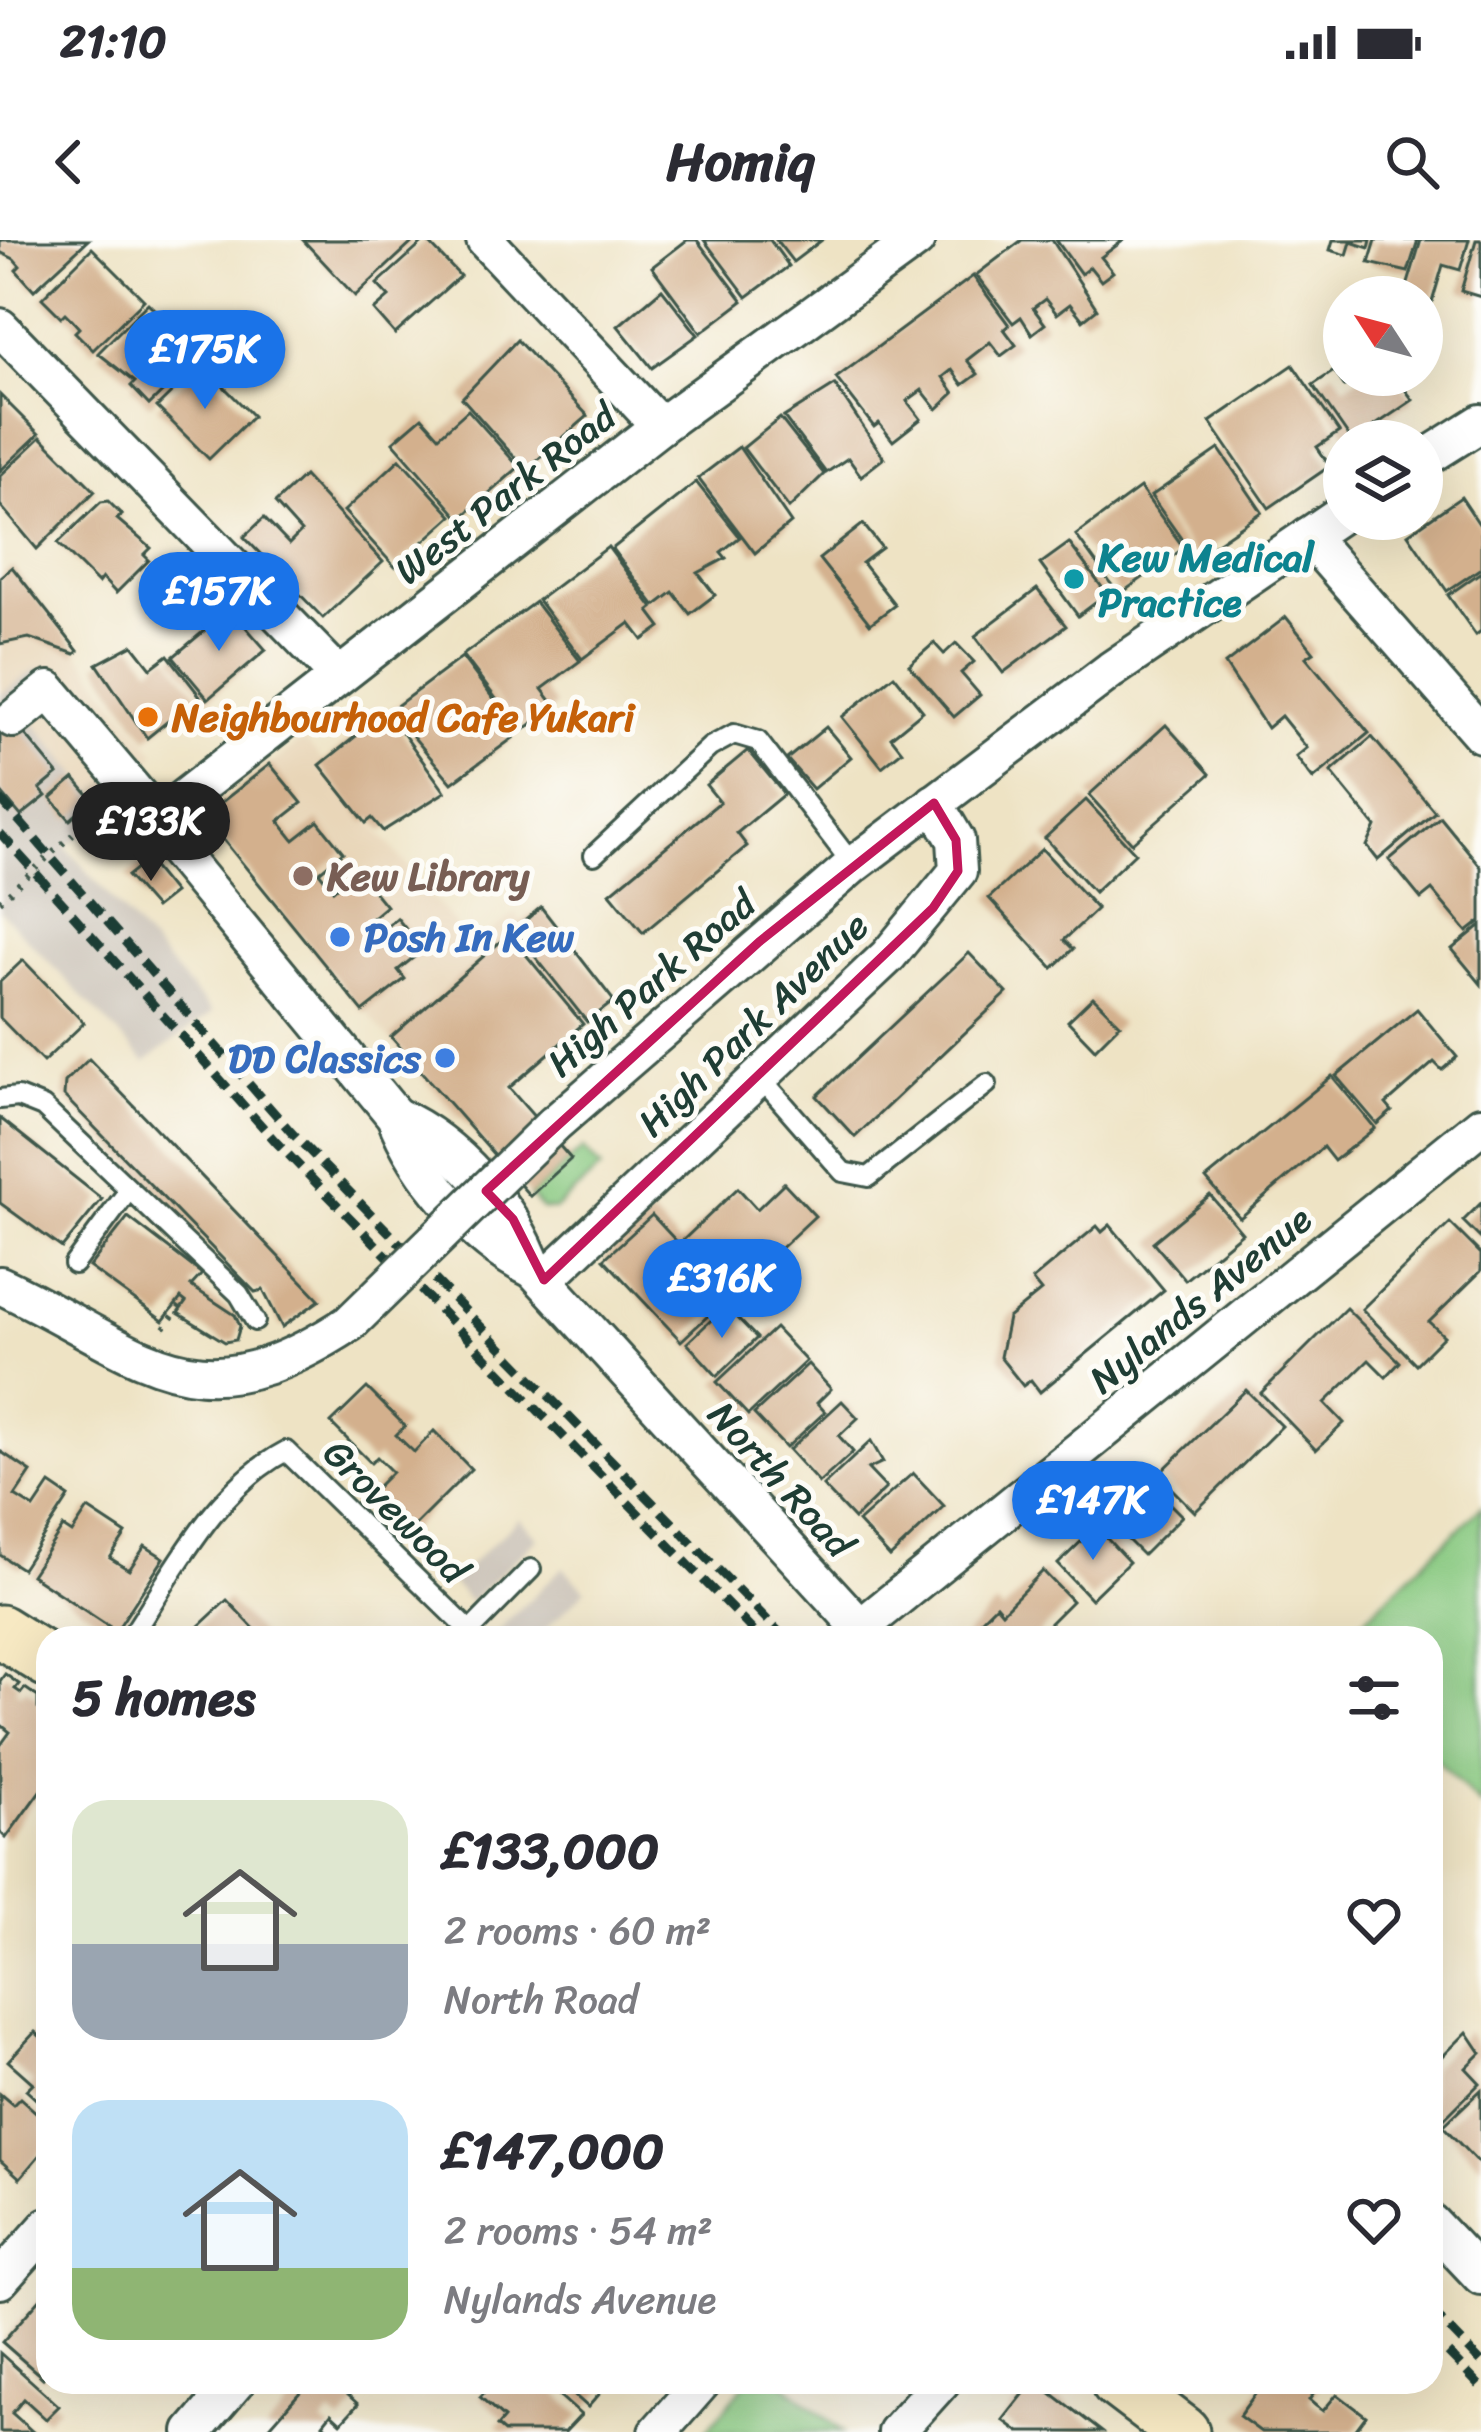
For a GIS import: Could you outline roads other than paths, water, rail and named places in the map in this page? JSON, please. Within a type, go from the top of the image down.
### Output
[{"type":"main road","points":[[1133,2394],[1183,2432]]},
{"type":"street","points":[[485,240],[660,426]]},
{"type":"street","name":"West Park Road","points":[[155,821],[660,426],[916,240]]},
{"type":"street","points":[[0,327],[338,675]]},
{"type":"street","points":[[1443,447],[1481,423]]},
{"type":"street","name":"High Park Road","points":[[0,1285],[188,1376],[218,1379],[259,1372],[307,1351],[350,1323],[553,1125],[853,865],[1111,670],[1323,526]]},
{"type":"street","points":[[1308,536],[1481,734]]},
{"type":"street","name":"North Road","points":[[13,719],[49,690],[394,1116],[427,1131],[513,1218],[539,1275],[859,1626]]},
{"type":"street","name":"High Park Avenue","points":[[539,1275],[760,1078],[888,956],[958,871],[956,840],[934,803]]},
{"type":"street","name":"Nylands Avenue","points":[[873,1626],[1481,1125]]},
{"type":"street","points":[[1443,2236],[1481,2276]]},
{"type":"street","points":[[0,2280],[36,2240]]},
{"type":"street","points":[[193,2432],[226,2394]]},
{"type":"street","points":[[658,2432],[691,2394]]},
{"type":"street","points":[[896,2432],[930,2394]]},
{"type":"lane","points":[[594,855],[710,748],[734,734],[758,741],[853,865]]},
{"type":"lane","points":[[760,1078],[842,1172],[869,1178],[987,1084]]},
{"type":"lane","points":[[0,1099],[18,1097],[44,1107],[238,1294],[255,1321]]},
{"type":"lane","points":[[74,1264],[129,1190]]},
{"type":"lane","name":"Grovewood","points":[[138,1626],[218,1506],[260,1464],[286,1451],[465,1626]]},
{"type":"lane","name":"Grovewood","points":[[475,1626],[531,1569]]},
{"type":"railway","points":[[0,799],[291,1132],[773,1626]]},
{"type":"railway","points":[[0,833],[277,1143],[748,1626]]},
{"type":"railway","points":[[1443,2322],[1481,2362]]},
{"type":"railway","points":[[1448,2353],[1481,2387]]},
{"type":"place","name":"Kew Medical Practice","points":[[1074,579]]},
{"type":"place","name":"Neighbourhood Cafe Yukari","points":[[148,717]]},
{"type":"place","name":"Kew Library","points":[[303,876]]},
{"type":"place","name":"Posh In Kew","points":[[340,937]]},
{"type":"place","name":"DD Classics","points":[[445,1058]]}]
